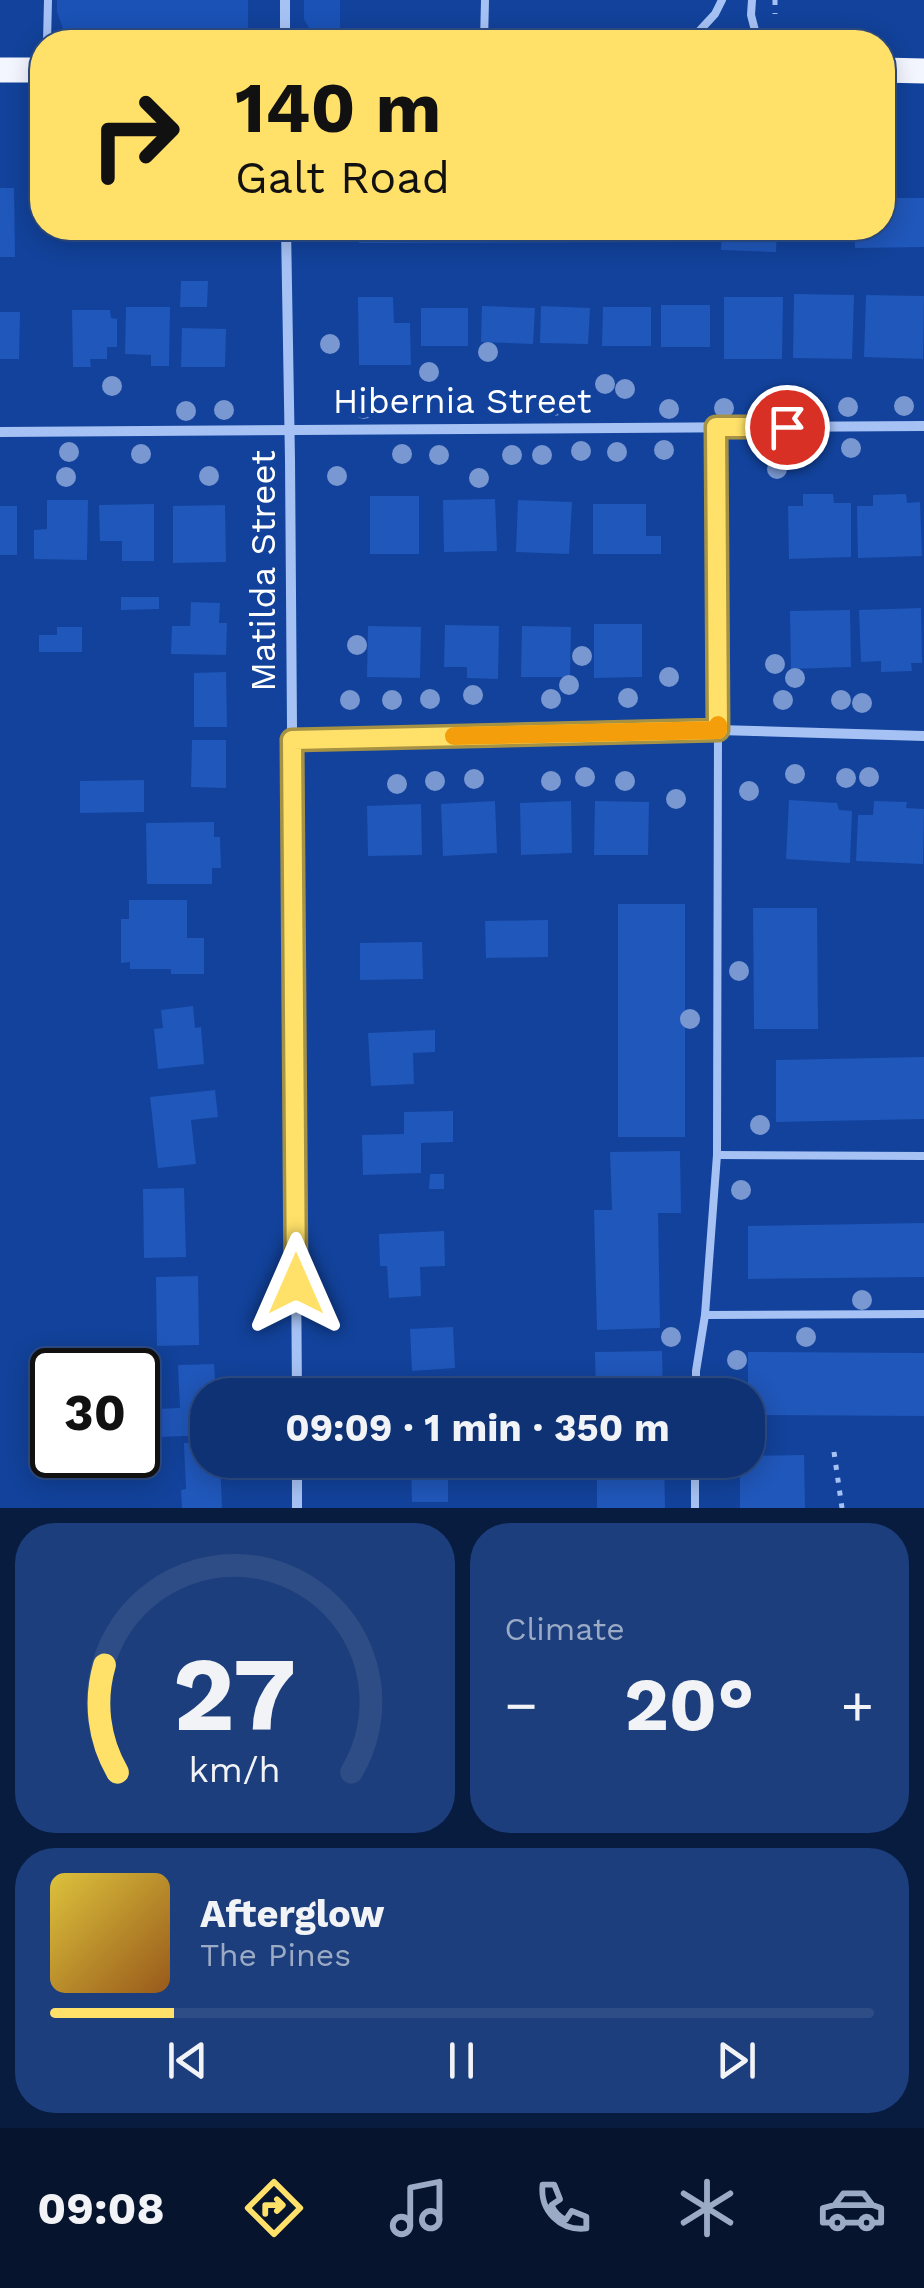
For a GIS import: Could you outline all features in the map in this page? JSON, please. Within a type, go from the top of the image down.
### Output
[{"type":"main road","points":[[0,70],[30,70]]},
{"type":"main road","points":[[895,70],[924,70]]},
{"type":"street","points":[[285,0],[285,30]]},
{"type":"street","name":"Matilda Street","points":[[286,240],[296,1378]]},
{"type":"street","name":"Hibernia Street","points":[[0,432],[924,426]]},
{"type":"street","points":[[716,427],[718,730]]},
{"type":"street","points":[[292,740],[718,730],[924,736]]},
{"type":"street","points":[[297,1478],[297,1508]]},
{"type":"lane","points":[[47,30],[48,0]]},
{"type":"lane","points":[[484,30],[485,0]]},
{"type":"lane","points":[[700,30],[722,0]]},
{"type":"lane","points":[[752,0],[755,30]]},
{"type":"lane","points":[[696,1378],[705,1315],[717,1156],[718,730]]},
{"type":"lane","points":[[717,1156],[924,1156]]},
{"type":"lane","points":[[705,1315],[924,1314]]},
{"type":"lane","points":[[695,1478],[696,1508]]},
{"type":"path","points":[[775,0],[775,14]]},
{"type":"path","points":[[834,1452],[842,1508]]},
{"type":"shaded area","points":[[57,0],[248,0],[248,30],[64,30]]},
{"type":"shaded area","points":[[304,0],[340,0],[340,30],[310,30],[304,19]]},
{"type":"building","points":[[0,188],[14,188],[15,257],[0,257]]},
{"type":"building","points":[[895,198],[924,198],[924,247],[855,248],[855,240],[895,240]]},
{"type":"building","points":[[359,240],[689,240],[689,242]]},
{"type":"building","points":[[721,240],[776,240],[776,252],[721,250]]},
{"type":"building","points":[[181,281],[208,281],[207,307],[180,307]]},
{"type":"building","points":[[794,294],[854,295],[852,359],[793,358]]},
{"type":"building","points":[[866,295],[924,296],[923,359],[864,357]]},
{"type":"building","points":[[358,297],[393,297],[394,323],[410,323],[411,365],[359,365]]},
{"type":"building","points":[[724,297],[783,297],[782,359],[724,359]]},
{"type":"building","points":[[661,305],[710,305],[710,347],[661,347]]},
{"type":"building","points":[[482,306],[535,308],[533,344],[481,342]]},
{"type":"building","points":[[541,306],[590,308],[588,344],[540,343]]},
{"type":"building","points":[[126,307],[170,307],[169,366],[151,366],[151,355],[125,354]]},
{"type":"building","points":[[603,307],[651,307],[651,346],[602,346]]},
{"type":"building","points":[[421,308],[468,308],[468,346],[421,346]]},
{"type":"building","points":[[72,310],[110,310],[111,318],[117,319],[117,347],[107,347],[107,359],[90,359],[91,367],[73,367]]},
{"type":"building","points":[[0,312],[20,312],[19,359],[0,359]]},
{"type":"building","points":[[182,328],[226,329],[225,367],[181,367]]},
{"type":"building","points":[[803,494],[833,494],[834,503],[851,503],[851,557],[789,559],[788,506],[803,506]]},
{"type":"building","points":[[906,494],[907,503],[920,502],[922,556],[858,558],[857,506],[873,506],[873,495]]},
{"type":"building","points":[[370,496],[419,496],[419,554],[370,554]]},
{"type":"building","points":[[495,499],[497,551],[444,552],[443,500]]},
{"type":"building","points":[[47,500],[88,500],[87,560],[34,559],[34,530],[47,529]]},
{"type":"building","points":[[518,500],[572,502],[569,554],[516,552]]},
{"type":"building","points":[[154,504],[154,561],[122,561],[122,541],[100,541],[99,505]]},
{"type":"building","points":[[593,504],[646,504],[646,536],[661,536],[661,554],[593,554]]},
{"type":"building","points":[[225,505],[226,562],[173,563],[173,506]]},
{"type":"building","points":[[0,506],[17,506],[17,555],[0,555]]},
{"type":"building","points":[[121,597],[159,597],[159,609],[121,610]]},
{"type":"building","points":[[191,602],[220,603],[219,623],[227,623],[226,655],[171,654],[172,626],[190,626]]},
{"type":"building","points":[[921,608],[922,663],[911,663],[912,671],[881,672],[881,661],[861,662],[859,610]]},
{"type":"building","points":[[850,610],[851,667],[791,669],[790,611]]},
{"type":"building","points":[[594,624],[642,624],[642,677],[594,678]]},
{"type":"building","points":[[445,625],[499,626],[498,679],[467,678],[467,667],[444,667]]},
{"type":"building","points":[[368,626],[421,627],[420,678],[367,677]]},
{"type":"building","points":[[522,626],[571,627],[570,677],[521,677]]},
{"type":"building","points":[[57,627],[82,627],[82,652],[39,652],[39,635],[57,635]]},
{"type":"building","points":[[226,672],[227,727],[194,727],[194,673]]},
{"type":"building","points":[[192,740],[226,740],[226,788],[191,787]]},
{"type":"building","points":[[144,780],[144,812],[80,813],[80,781]]},
{"type":"building","points":[[789,800],[837,803],[839,810],[852,811],[850,863],[786,859]]},
{"type":"building","points":[[495,801],[497,853],[443,856],[441,804]]},
{"type":"building","points":[[571,801],[572,853],[521,855],[520,803]]},
{"type":"building","points":[[595,801],[649,802],[648,855],[594,855]]},
{"type":"building","points":[[874,801],[907,802],[906,808],[924,809],[923,864],[856,861],[858,815],[873,815]]},
{"type":"building","points":[[421,804],[422,855],[368,856],[367,806]]},
{"type":"building","points":[[214,822],[214,837],[220,837],[221,868],[212,868],[212,884],[147,884],[146,823]]},
{"type":"building","points":[[129,900],[187,900],[187,938],[204,938],[204,974],[130,969],[130,962],[121,963],[121,919],[129,919]]},
{"type":"building","points":[[618,904],[685,904],[685,1137],[618,1137]]},
{"type":"building","points":[[753,908],[817,908],[818,1029],[754,1029]]},
{"type":"building","points":[[548,920],[548,957],[486,958],[485,921]]},
{"type":"building","points":[[422,942],[423,979],[360,980],[360,943]]},
{"type":"building","points":[[193,1006],[195,1028],[201,1027],[204,1064],[158,1069],[154,1029],[163,1028],[161,1010]]},
{"type":"building","points":[[435,1030],[435,1052],[413,1053],[414,1084],[371,1086],[368,1033]]},
{"type":"building","points":[[924,1057],[924,1119],[776,1122],[776,1060]]},
{"type":"building","points":[[215,1090],[218,1117],[191,1120],[196,1164],[158,1168],[150,1097]]},
{"type":"building","points":[[453,1111],[453,1142],[421,1143],[421,1173],[363,1175],[362,1135],[404,1134],[404,1112]]},
{"type":"building","points":[[680,1151],[681,1213],[658,1213],[660,1328],[597,1330],[594,1210],[612,1210],[610,1152]]},
{"type":"building","points":[[430,1174],[444,1174],[444,1189],[429,1189]]},
{"type":"building","points":[[184,1188],[186,1257],[144,1258],[143,1189]]},
{"type":"building","points":[[924,1223],[924,1277],[748,1279],[748,1226]]},
{"type":"building","points":[[444,1231],[445,1266],[420,1267],[421,1296],[389,1298],[387,1266],[380,1266],[379,1234]]},
{"type":"building","points":[[198,1276],[199,1345],[157,1346],[156,1277]]},
{"type":"building","points":[[453,1327],[455,1368],[412,1371],[410,1329]]},
{"type":"building","points":[[662,1351],[663,1378],[596,1378],[595,1352]]},
{"type":"building","points":[[748,1352],[924,1353],[924,1416],[765,1415],[765,1378],[748,1378]]},
{"type":"building","points":[[214,1364],[215,1378],[190,1378],[190,1436],[160,1437],[160,1409],[180,1408],[178,1365]]},
{"type":"building","points":[[184,1443],[190,1443],[190,1478],[221,1478],[222,1508],[182,1508],[181,1490],[186,1489]]},
{"type":"building","points":[[804,1455],[805,1508],[740,1508],[740,1478],[765,1478],[765,1456]]},
{"type":"building","points":[[411,1478],[448,1478],[448,1502],[412,1502]]},
{"type":"building","points":[[597,1478],[664,1478],[665,1508],[597,1508]]},
{"type":"slow traffic","points":[[454,736],[718,730],[718,725]]},
{"type":"route","points":[[296,1284],[292,740],[718,730],[716,427],[787,427]]}]
